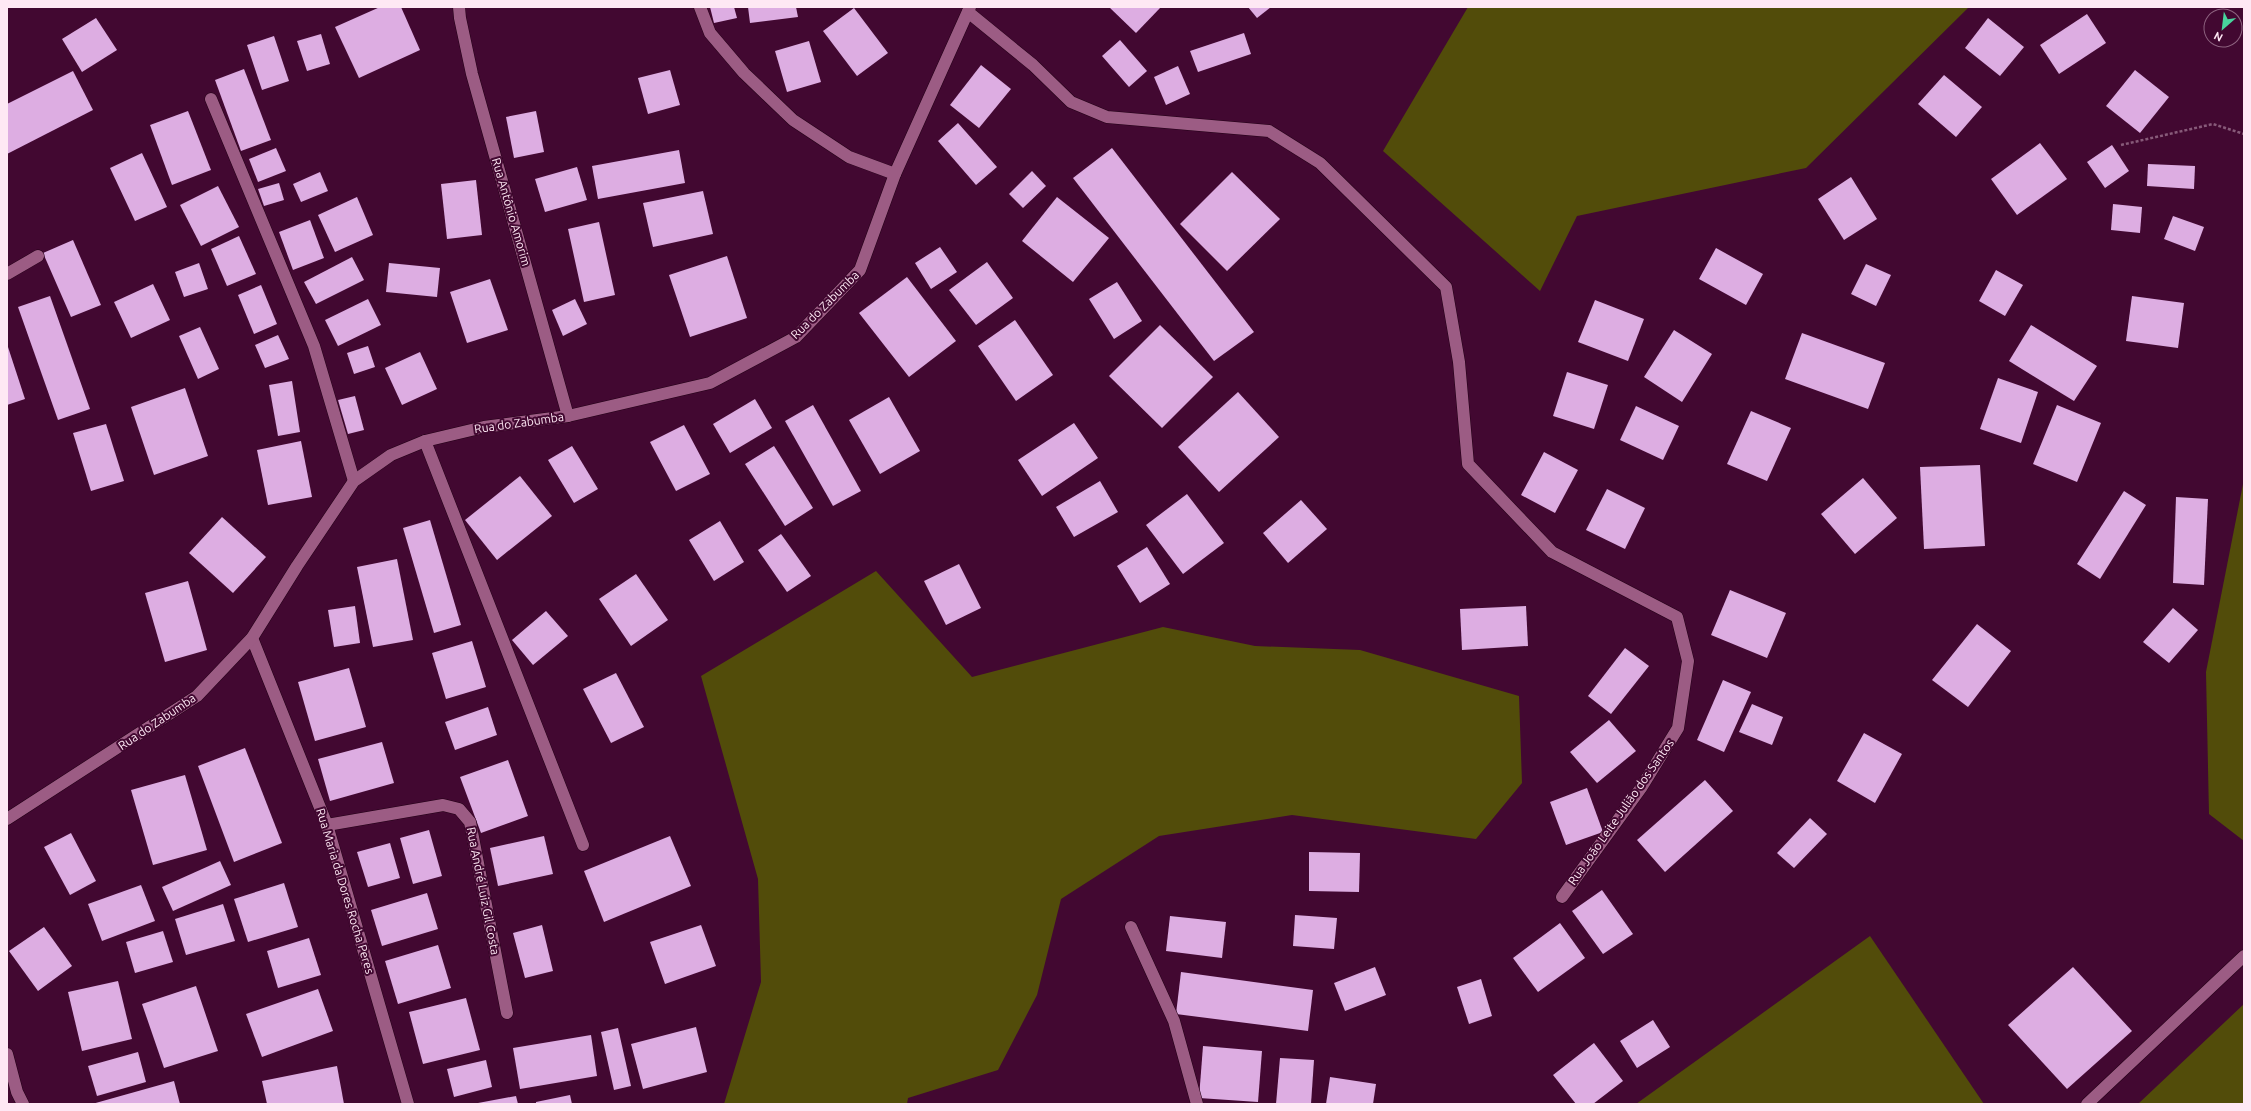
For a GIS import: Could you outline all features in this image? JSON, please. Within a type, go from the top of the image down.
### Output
[{"type":"street","name":"Rua Antônio Amorim","points":[[460,7],[460,18],[472,74],[568,416]]},
{"type":"street","points":[[700,7],[710,33],[744,73],[793,120],[849,157],[895,174]]},
{"type":"street","name":"Rua do Zabumba","points":[[7,819],[197,696],[252,638],[297,566],[354,480],[391,455],[425,441],[484,427],[568,416],[710,383],[796,337],[860,270],[895,174],[969,10]]},
{"type":"street","name":"Rua João Leite Julião dos Santos","points":[[969,10],[1033,65],[1071,102],[1107,117],[1268,131],[1320,163],[1446,287],[1459,362],[1468,464],[1552,552],[1678,617],[1688,661],[1678,728],[1641,788],[1562,897]]},
{"type":"street","points":[[211,99],[314,346],[354,480]]},
{"type":"street","points":[[7,274],[38,256]]},
{"type":"street","points":[[425,441],[583,845]]},
{"type":"street","name":"Rua Maria da Dores Rocha Peres","points":[[252,638],[327,825],[408,1104]]},
{"type":"street","name":"Rua André Luiz Gil Costa","points":[[327,825],[443,805],[459,809],[470,822],[507,1013]]},
{"type":"street","points":[[1131,927],[1174,1021],[1197,1104]]},
{"type":"street","points":[[2087,1104],[2244,956]]},
{"type":"street","points":[[7,1054],[17,1092],[23,1104]]},
{"type":"path","points":[[2121,145],[2212,124],[2244,134]]},
{"type":"shaded area","points":[[1468,7],[1969,7],[1806,168],[1577,216],[1540,291],[1383,151]]},
{"type":"shaded area","points":[[2244,479],[2244,841],[2209,814],[2206,672]]},
{"type":"shaded area","points":[[876,571],[972,677],[1163,627],[1255,646],[1360,650],[1519,696],[1522,783],[1476,839],[1292,815],[1159,836],[1061,899],[1037,995],[998,1070],[908,1098],[907,1104],[724,1104],[761,982],[758,879],[701,676]]},
{"type":"shaded area","points":[[1870,936],[1984,1104],[1636,1104]]},
{"type":"shaded area","points":[[2244,1004],[2244,1104],[2138,1104]]},
{"type":"building","points":[[380,7],[401,7],[420,50],[359,78],[335,27]]},
{"type":"building","points":[[710,7],[734,7],[737,18],[714,23]]},
{"type":"building","points":[[748,7],[796,7],[798,17],[750,23]]},
{"type":"building","points":[[1109,7],[1161,7],[1136,33]]},
{"type":"building","points":[[1248,7],[1271,7],[1257,18]]},
{"type":"building","points":[[854,8],[888,53],[857,76],[823,31]]},
{"type":"building","points":[[2087,14],[2106,43],[2059,74],[2040,45]]},
{"type":"building","points":[[96,18],[117,50],[82,72],[62,39]]},
{"type":"building","points":[[1988,18],[2024,47],[2000,76],[1965,48]]},
{"type":"building","points":[[1244,33],[1251,54],[1198,72],[1190,51]]},
{"type":"building","points":[[321,34],[330,64],[307,71],[297,41]]},
{"type":"building","points":[[274,36],[289,81],[262,90],[247,45]]},
{"type":"building","points":[[1120,40],[1147,71],[1129,87],[1102,56]]},
{"type":"building","points":[[809,41],[821,82],[787,92],[775,51]]},
{"type":"building","points":[[981,65],[1011,89],[979,128],[950,105]]},
{"type":"building","points":[[1178,66],[1190,94],[1166,105],[1154,77]]},
{"type":"building","points":[[244,69],[271,140],[241,151],[215,80]]},
{"type":"building","points":[[670,70],[680,105],[648,114],[638,78]]},
{"type":"building","points":[[2135,70],[2169,97],[2140,133],[2106,106]]},
{"type":"building","points":[[73,71],[93,110],[7,154],[7,104]]},
{"type":"building","points":[[1944,75],[1982,107],[1956,137],[1918,104]]},
{"type":"building","points":[[188,111],[211,170],[172,185],[150,125]]},
{"type":"building","points":[[536,111],[544,152],[514,158],[506,117]]},
{"type":"building","points":[[958,123],[997,167],[976,185],[938,141]]},
{"type":"building","points":[[2040,143],[2067,179],[2017,215],[1991,179]]},
{"type":"building","points":[[2112,145],[2129,171],[2105,188],[2087,162]]},
{"type":"building","points":[[276,148],[286,171],[258,182],[249,159]]},
{"type":"building","points":[[1112,148],[1254,332],[1214,361],[1073,178]]},
{"type":"building","points":[[679,150],[685,183],[598,199],[592,166]]},
{"type":"building","points":[[142,153],[167,207],[135,221],[110,168]]},
{"type":"building","points":[[2148,164],[2195,166],[2194,189],[2147,186]]},
{"type":"building","points":[[577,167],[587,200],[545,212],[535,179]]},
{"type":"building","points":[[1032,171],[1046,186],[1023,208],[1009,194]]},
{"type":"building","points":[[320,172],[328,191],[301,202],[293,184]]},
{"type":"building","points":[[1232,172],[1280,219],[1227,271],[1180,224]]},
{"type":"building","points":[[1851,177],[1877,219],[1844,240],[1818,199]]},
{"type":"building","points":[[476,180],[482,235],[447,239],[441,184]]},
{"type":"building","points":[[279,183],[284,200],[264,206],[258,189]]},
{"type":"building","points":[[218,186],[239,227],[201,246],[180,205]]},
{"type":"building","points":[[703,191],[713,234],[653,247],[643,203]]},
{"type":"building","points":[[357,197],[373,235],[335,252],[318,215]]},
{"type":"building","points":[[1057,197],[1109,238],[1073,282],[1022,241]]},
{"type":"building","points":[[2113,204],[2142,207],[2140,233],[2111,230]]},
{"type":"building","points":[[2173,216],[2204,227],[2195,251],[2164,239]]},
{"type":"building","points":[[310,220],[324,258],[293,270],[279,232]]},
{"type":"building","points":[[599,222],[615,295],[584,302],[568,229]]},
{"type":"building","points":[[239,236],[256,274],[227,286],[211,249]]},
{"type":"building","points":[[73,240],[101,305],[71,317],[43,253]]},
{"type":"building","points":[[940,247],[957,272],[931,289],[915,263]]},
{"type":"building","points":[[1716,248],[1763,274],[1746,305],[1699,279]]},
{"type":"building","points":[[727,256],[747,318],[690,337],[669,275]]},
{"type":"building","points":[[352,257],[364,280],[316,304],[304,282]]},
{"type":"building","points":[[987,262],[1013,298],[976,325],[949,290]]},
{"type":"building","points":[[199,263],[208,289],[184,297],[175,272]]},
{"type":"building","points":[[389,263],[440,268],[437,297],[386,292]]},
{"type":"building","points":[[1866,264],[1891,275],[1876,306],[1851,294]]},
{"type":"building","points":[[1996,270],[2023,285],[2005,316],[1979,301]]},
{"type":"building","points":[[907,277],[956,341],[909,377],[859,313]]},
{"type":"building","points":[[490,279],[508,330],[467,343],[450,292]]},
{"type":"building","points":[[1117,282],[1142,321],[1114,339],[1089,299]]},
{"type":"building","points":[[153,284],[170,320],[131,338],[114,302]]},
{"type":"building","points":[[261,285],[277,324],[254,334],[238,295]]},
{"type":"building","points":[[50,296],[90,409],[58,420],[18,307]]},
{"type":"building","points":[[2132,296],[2184,303],[2178,348],[2126,341]]},
{"type":"building","points":[[368,299],[381,325],[338,346],[325,320]]},
{"type":"building","points":[[575,299],[587,324],[563,336],[552,310]]},
{"type":"building","points":[[1595,300],[1644,319],[1628,361],[1578,342]]},
{"type":"building","points":[[1015,320],[1053,375],[1016,401],[978,346]]},
{"type":"building","points":[[1160,325],[1213,377],[1162,428],[1109,376]]},
{"type":"building","points":[[2031,325],[2097,366],[2074,401],[2009,361]]},
{"type":"building","points":[[200,327],[219,369],[198,379],[179,336]]},
{"type":"building","points":[[1674,330],[1712,354],[1682,402],[1644,377]]},
{"type":"building","points":[[1802,333],[1885,363],[1868,409],[1785,379]]},
{"type":"building","points":[[278,335],[289,359],[265,368],[255,345]]},
{"type":"building","points":[[7,344],[25,399],[7,405]]},
{"type":"building","points":[[368,346],[375,367],[354,374],[347,353]]},
{"type":"building","points":[[420,352],[437,389],[402,405],[385,368]]},
{"type":"building","points":[[1567,372],[1608,385],[1594,429],[1553,416]]},
{"type":"building","points":[[1998,378],[2038,392],[2021,443],[1980,429]]},
{"type":"building","points":[[292,381],[300,432],[278,436],[269,385]]},
{"type":"building","points":[[185,388],[208,456],[154,475],[131,407]]},
{"type":"building","points":[[1238,392],[1279,437],[1219,492],[1178,447]]},
{"type":"building","points":[[355,396],[364,430],[348,434],[338,400]]},
{"type":"building","points":[[889,397],[920,451],[880,474],[849,420]]},
{"type":"building","points":[[755,399],[772,428],[730,453],[713,424]]},
{"type":"building","points":[[813,405],[861,491],[833,506],[785,421]]},
{"type":"building","points":[[2057,405],[2101,423],[2077,482],[2033,464]]},
{"type":"building","points":[[1636,406],[1679,426],[1663,460],[1620,440]]},
{"type":"building","points":[[1751,411],[1791,428],[1767,481],[1727,464]]},
{"type":"building","points":[[1074,423],[1098,458],[1042,496],[1018,460]]},
{"type":"building","points":[[106,424],[124,481],[91,491],[73,433]]},
{"type":"building","points":[[684,425],[710,474],[676,491],[650,442]]},
{"type":"building","points":[[301,441],[312,497],[268,505],[257,450]]},
{"type":"building","points":[[572,446],[598,489],[574,503],[548,460]]},
{"type":"building","points":[[774,446],[813,508],[785,526],[745,464]]},
{"type":"building","points":[[1544,452],[1578,470],[1555,513],[1521,495]]},
{"type":"building","points":[[1980,465],[1985,546],[1924,549],[1920,467]]},
{"type":"building","points":[[520,476],[552,516],[497,560],[465,520]]},
{"type":"building","points":[[1863,478],[1897,518],[1855,554],[1821,514]]},
{"type":"building","points":[[1100,481],[1118,512],[1074,537],[1056,507]]},
{"type":"building","points":[[1607,489],[1645,508],[1625,549],[1586,530]]},
{"type":"building","points":[[2124,491],[2146,505],[2100,579],[2077,564]]},
{"type":"building","points":[[1187,494],[1224,543],[1183,574],[1146,525]]},
{"type":"building","points":[[2176,497],[2208,499],[2204,585],[2173,583]]},
{"type":"building","points":[[1301,500],[1327,529],[1288,563],[1263,533]]},
{"type":"building","points":[[222,517],[266,557],[233,593],[189,553]]},
{"type":"building","points":[[430,520],[461,625],[434,633],[403,528]]},
{"type":"building","points":[[720,521],[744,562],[714,581],[689,540]]},
{"type":"building","points":[[781,534],[811,576],[787,592],[758,550]]},
{"type":"building","points":[[1147,547],[1170,584],[1140,603],[1117,566]]},
{"type":"building","points":[[397,559],[413,640],[373,647],[357,567]]},
{"type":"building","points":[[959,564],[981,608],[946,625],[924,581]]},
{"type":"building","points":[[636,574],[668,620],[631,646],[599,599]]},
{"type":"building","points":[[188,581],[207,650],[165,662],[145,593]]},
{"type":"building","points":[[1730,590],[1786,613],[1767,658],[1711,635]]},
{"type":"building","points":[[355,606],[360,643],[334,647],[328,610]]},
{"type":"building","points":[[1526,606],[1528,646],[1462,650],[1460,609]]},
{"type":"building","points":[[2173,608],[2198,630],[2169,663],[2143,642]]},
{"type":"building","points":[[546,611],[568,636],[533,665],[512,640]]},
{"type":"building","points":[[1977,624],[2011,651],[1968,707],[1932,680]]},
{"type":"building","points":[[472,641],[486,687],[446,699],[432,653]]},
{"type":"building","points":[[1625,648],[1649,666],[1611,714],[1588,696]]},
{"type":"building","points":[[349,668],[366,727],[315,741],[298,682]]},
{"type":"building","points":[[616,673],[644,727],[611,743],[583,689]]},
{"type":"building","points":[[1723,680],[1751,692],[1724,752],[1697,740]]},
{"type":"building","points":[[1752,704],[1783,717],[1772,745],[1739,732]]},
{"type":"building","points":[[488,707],[497,735],[455,750],[445,722]]},
{"type":"building","points":[[1609,720],[1636,751],[1597,783],[1570,752]]},
{"type":"building","points":[[1864,733],[1902,754],[1875,803],[1837,781]]},
{"type":"building","points":[[382,742],[394,783],[330,801],[318,759]]},
{"type":"building","points":[[245,748],[282,843],[234,862],[198,766]]},
{"type":"building","points":[[508,760],[528,816],[481,833],[460,777]]},
{"type":"building","points":[[185,775],[207,850],[153,865],[131,790]]},
{"type":"building","points":[[1705,780],[1733,811],[1665,872],[1637,840]]},
{"type":"building","points":[[1587,788],[1603,832],[1566,845],[1550,802]]},
{"type":"building","points":[[1810,818],[1827,834],[1794,868],[1777,853]]},
{"type":"building","points":[[429,830],[442,876],[413,884],[400,838]]},
{"type":"building","points":[[71,833],[96,881],[70,895],[44,847]]},
{"type":"building","points":[[544,836],[553,874],[498,886],[490,848]]},
{"type":"building","points":[[670,836],[691,886],[604,922],[584,871]]},
{"type":"building","points":[[390,843],[400,878],[368,887],[357,852]]},
{"type":"building","points":[[1309,852],[1360,853],[1359,892],[1309,891]]},
{"type":"building","points":[[220,861],[231,885],[173,911],[162,887]]},
{"type":"building","points":[[284,883],[298,927],[248,942],[234,899]]},
{"type":"building","points":[[141,885],[155,921],[102,941],[88,904]]},
{"type":"building","points":[[1602,890],[1633,934],[1603,954],[1572,911]]},
{"type":"building","points":[[427,893],[438,929],[382,946],[371,910]]},
{"type":"building","points":[[223,904],[235,941],[186,955],[175,919]]},
{"type":"building","points":[[1295,915],[1337,918],[1334,949],[1293,946]]},
{"type":"building","points":[[1170,916],[1226,922],[1222,958],[1166,951]]},
{"type":"building","points":[[1560,923],[1585,958],[1538,992],[1513,958]]},
{"type":"building","points":[[542,925],[553,971],[525,978],[513,933]]},
{"type":"building","points":[[701,925],[716,966],[665,984],[650,942]]},
{"type":"building","points":[[44,927],[72,966],[38,991],[9,951]]},
{"type":"building","points":[[163,931],[173,962],[135,973],[126,942]]},
{"type":"building","points":[[309,938],[321,975],[278,988],[267,951]]},
{"type":"building","points":[[438,945],[451,988],[398,1004],[385,961]]},
{"type":"building","points":[[1375,967],[1386,995],[1345,1011],[1334,983]]},
{"type":"building","points":[[2073,967],[2132,1031],[2067,1089],[2008,1025]]},
{"type":"building","points":[[1181,972],[1313,990],[1308,1031],[1176,1014]]},
{"type":"building","points":[[1481,979],[1492,1016],[1469,1024],[1457,987]]},
{"type":"building","points":[[118,981],[132,1039],[82,1051],[68,992]]},
{"type":"building","points":[[196,986],[218,1051],[164,1068],[142,1004]]},
{"type":"building","points":[[318,989],[333,1031],[262,1057],[246,1014]]},
{"type":"building","points":[[466,998],[480,1050],[423,1064],[409,1012]]},
{"type":"building","points":[[1653,1020],[1670,1047],[1637,1068],[1620,1041]]},
{"type":"building","points":[[696,1027],[707,1072],[643,1089],[631,1044]]},
{"type":"building","points":[[618,1028],[631,1086],[614,1090],[601,1032]]},
{"type":"building","points":[[591,1035],[597,1076],[520,1089],[513,1048]]},
{"type":"building","points":[[1594,1043],[1623,1081],[1593,1104],[1576,1104],[1553,1075]]},
{"type":"building","points":[[1203,1046],[1262,1051],[1258,1102],[1199,1098]]},
{"type":"building","points":[[138,1052],[146,1082],[97,1096],[88,1066]]},
{"type":"building","points":[[1280,1058],[1314,1060],[1311,1104],[1276,1104]]},
{"type":"building","points":[[486,1060],[492,1087],[454,1097],[447,1069]]},
{"type":"building","points":[[337,1066],[344,1104],[267,1104],[262,1081]]},
{"type":"building","points":[[1330,1077],[1376,1084],[1373,1104],[1326,1104]]},
{"type":"building","points":[[174,1081],[180,1104],[92,1104]]},
{"type":"building","points":[[570,1095],[572,1104],[536,1104],[536,1102]]},
{"type":"building","points":[[516,1096],[518,1104],[478,1104],[478,1103]]}]
